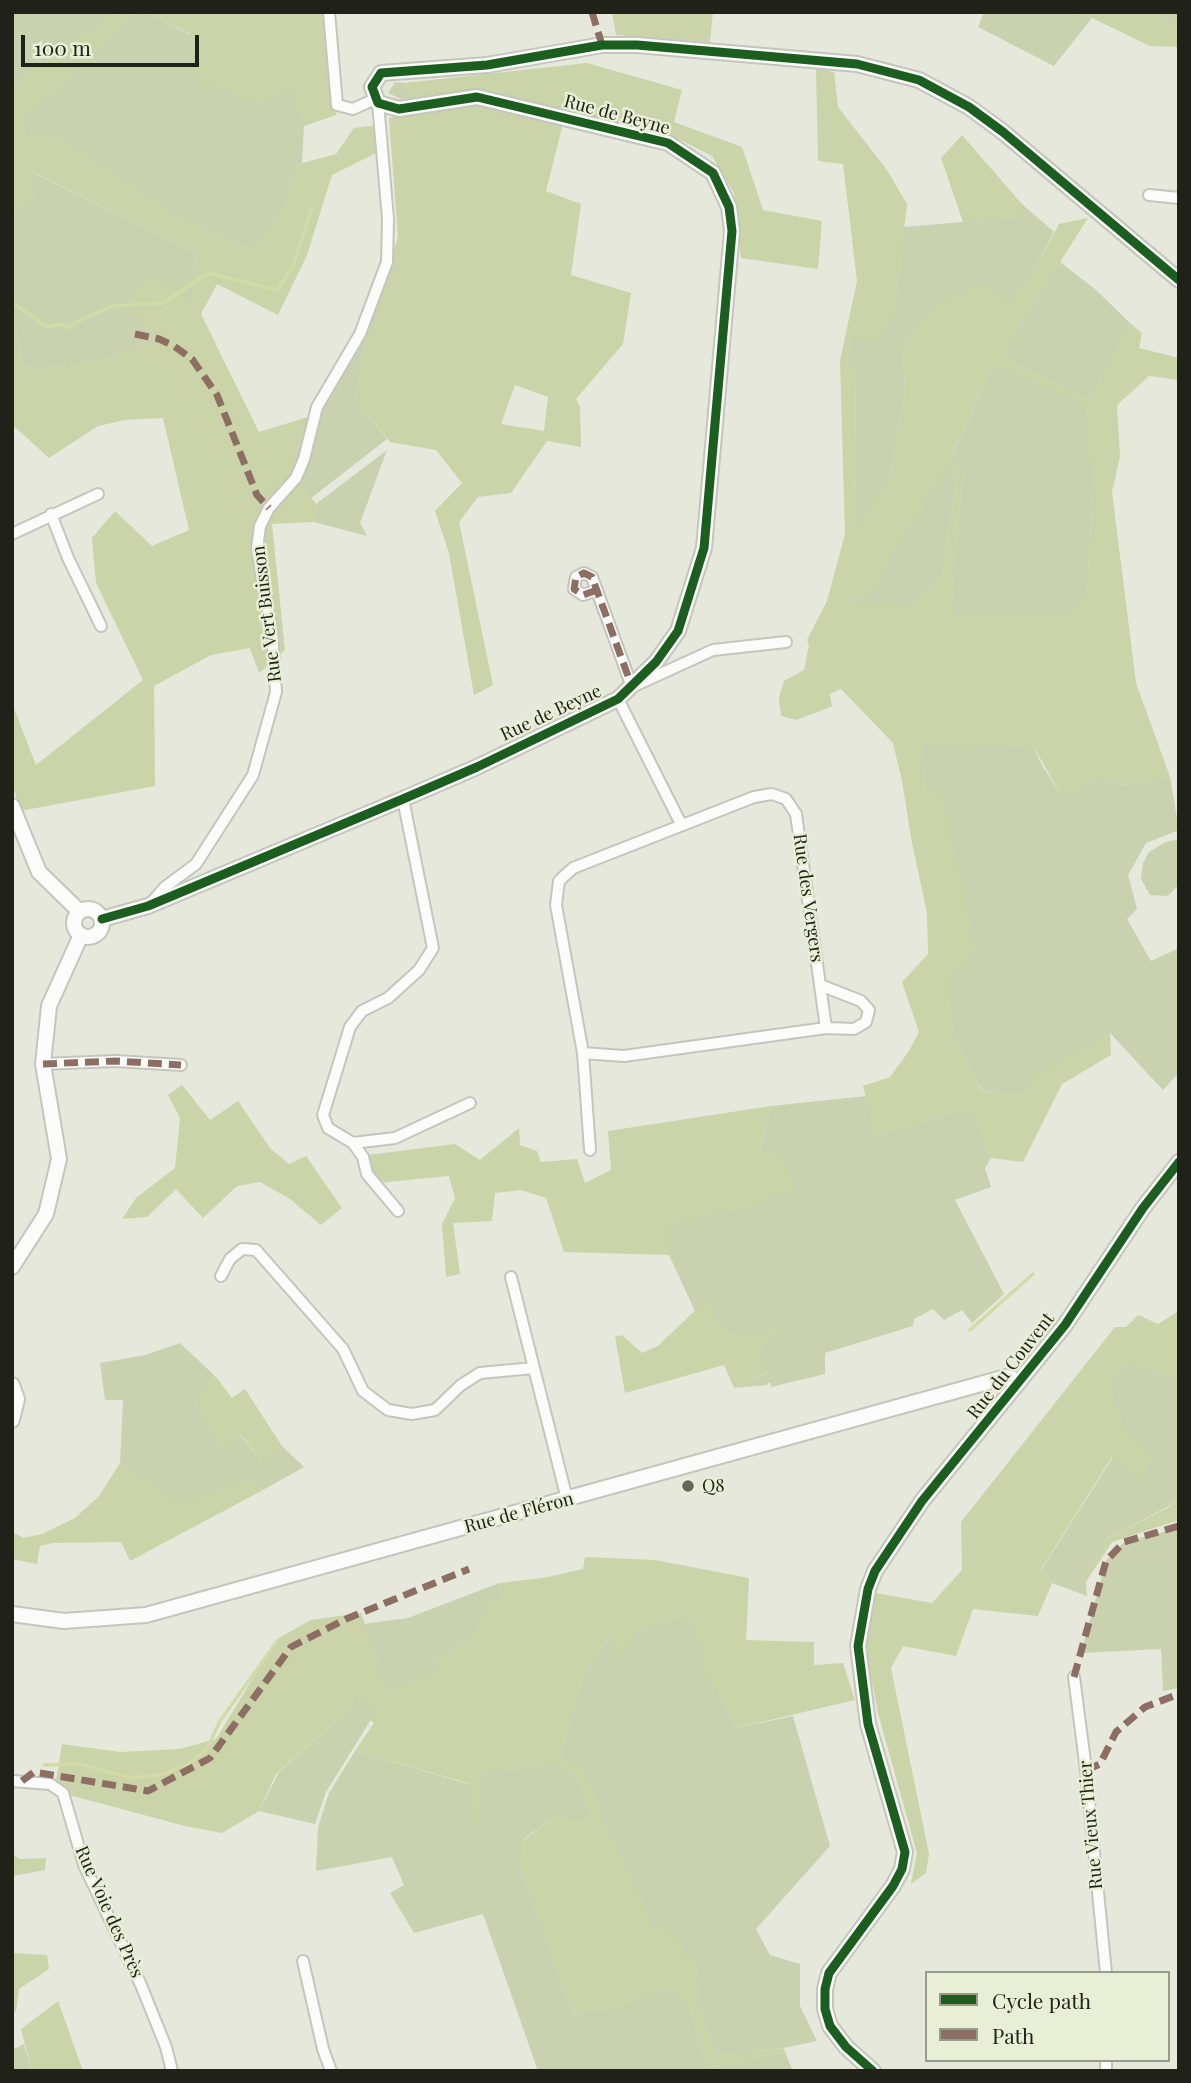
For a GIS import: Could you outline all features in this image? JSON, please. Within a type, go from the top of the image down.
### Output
[{"type":"street","points":[[330,12],[337,105],[353,109],[377,101],[372,87],[381,73],[487,65],[602,45],[637,45],[857,64],[919,80],[969,107],[1003,132],[1179,280]]},
{"type":"street","name":"Rue de Beyne","points":[[102,919],[148,906],[403,799],[477,767],[618,699],[656,662],[678,631],[704,548],[732,231],[729,207],[713,173],[668,143],[477,97],[399,109],[377,101]]},
{"type":"street","name":"Rue Vert Buisson","points":[[148,906],[165,887],[196,864],[253,775],[276,692],[272,632],[257,549],[260,526],[270,508],[296,478],[317,407],[360,334],[387,262],[388,219],[377,101]]},
{"type":"street","points":[[1149,195],[1179,198]]},
{"type":"street","points":[[12,534],[98,494]]},
{"type":"street","points":[[51,514],[68,558],[101,626]]},
{"type":"street","points":[[597,590],[632,687],[713,650],[786,642]]},
{"type":"street","points":[[618,699],[681,824]]},
{"type":"street","name":"Rue des Vergers","points":[[590,1150],[583,1053],[556,905],[559,881],[573,867],[754,797],[772,794],[786,799],[796,814],[826,1028]]},
{"type":"street","points":[[398,1211],[367,1174],[363,1157],[353,1143],[328,1128],[323,1115],[350,1027],[362,1011],[388,998],[419,970],[433,948],[403,799]]},
{"type":"street","points":[[12,806],[39,872],[79,911]]},
{"type":"street","points":[[85,908],[98,911],[102,919],[103,924],[97,935],[84,938],[74,929],[75,916],[85,908]]},
{"type":"street","points":[[12,1268],[46,1214],[59,1159],[43,1064],[49,1006],[81,935]]},
{"type":"street","name":"Rue des Vergers","points":[[583,1053],[624,1056],[826,1028],[854,1029],[866,1022],[869,1010],[861,1001],[820,985]]},
{"type":"street","points":[[43,1064],[115,1061],[181,1065]]},
{"type":"street","points":[[353,1143],[395,1138],[470,1103]]},
{"type":"street","name":"Rue du Couvent","points":[[873,2071],[846,2047],[830,2026],[825,2009],[825,1989],[830,1973],[893,1886],[902,1869],[905,1852],[868,1724],[859,1646],[869,1589],[875,1571],[922,1501],[1065,1325],[1143,1208],[1179,1162]]},
{"type":"street","points":[[221,1276],[230,1259],[242,1249],[256,1250],[343,1349],[363,1391],[388,1410],[412,1414],[435,1410],[461,1385],[480,1373],[534,1368]]},
{"type":"street","points":[[511,1277],[567,1499]]},
{"type":"street","name":"Rue de Fléron","points":[[12,1614],[64,1620],[146,1615],[1006,1377],[1020,1381]]},
{"type":"street","points":[[12,1385],[17,1399],[12,1420]]},
{"type":"street","name":"Rue Vieux Thier","points":[[1074,1677],[1106,1971]]},
{"type":"street","name":"Rue Voie des Près","points":[[17,1781],[50,1784],[63,1793],[84,1865],[141,1985],[166,2047],[172,2071]]},
{"type":"street","points":[[303,1961],[323,2049],[331,2071]]},
{"type":"green space","points":[[12,12],[116,12],[12,87]]},
{"type":"green space","points":[[116,12],[137,12],[24,118],[26,133],[56,137],[174,214],[250,249],[284,211],[295,165],[336,154],[354,128],[379,125],[378,152],[332,175],[307,255],[278,315],[217,284],[201,314],[259,432],[321,413],[300,483],[316,504],[314,522],[272,524],[285,650],[259,673],[250,648],[211,655],[154,686],[155,786],[20,811],[12,782],[12,703],[36,765],[143,680],[96,583],[92,538],[115,511],[152,546],[189,530],[163,418],[125,420],[98,426],[49,458],[15,427],[12,437],[12,317],[16,321],[22,365],[37,369],[89,364],[158,340],[125,302],[151,277],[192,300],[196,253],[31,171],[33,194],[12,216],[12,87]]},
{"type":"green space","points":[[137,12],[146,12],[295,89],[304,126],[302,163],[295,165],[284,211],[250,249],[174,214],[56,137],[26,134],[24,118]]},
{"type":"green space","points":[[146,12],[329,12],[336,115],[304,126],[295,89],[259,104],[195,79],[190,34]]},
{"type":"green space","points":[[612,12],[713,12],[710,42],[616,35]]},
{"type":"green space","points":[[984,12],[1070,12],[1092,18],[1054,66],[978,27]]},
{"type":"green space","points":[[1070,12],[1155,12],[1179,32],[1179,47],[1150,46],[1092,18]]},
{"type":"green space","points":[[1155,12],[1179,12],[1179,32]]},
{"type":"green space","points":[[587,63],[682,90],[674,122],[742,147],[763,210],[822,221],[818,269],[741,258],[734,193],[712,156],[673,136],[517,98],[470,92],[413,98],[404,83]]},
{"type":"green space","points":[[816,69],[834,72],[838,107],[887,170],[907,204],[894,315],[874,343],[851,336],[847,362],[856,371],[854,531],[891,474],[905,394],[903,346],[934,306],[980,282],[1009,302],[1032,275],[1059,224],[1088,218],[1000,356],[1089,401],[1131,324],[1142,333],[1139,348],[1179,358],[1179,380],[1149,376],[1117,405],[1120,456],[1112,492],[1136,683],[1170,777],[1123,785],[1096,778],[1062,796],[1033,746],[921,744],[926,792],[941,790],[976,951],[946,980],[954,1032],[973,1077],[982,1091],[1022,1095],[1033,1076],[1110,1033],[1111,1055],[1062,1084],[1023,1162],[991,1158],[976,1118],[963,1110],[875,1135],[863,1086],[890,1077],[919,1032],[902,982],[928,954],[927,913],[902,781],[893,743],[841,689],[830,694],[832,706],[796,720],[781,716],[779,698],[784,681],[804,670],[809,645],[807,640],[827,601],[845,534],[840,361],[857,281],[843,164],[818,161]],"holes":[[[994,364],[1088,406],[1081,435],[1094,469],[1087,594],[1069,615],[955,615],[952,573],[964,471],[950,458]],[[946,467],[957,475],[941,581],[910,605],[849,603],[867,597]]]},
{"type":"green space","points":[[395,82],[404,83],[413,98],[401,99],[388,93]]},
{"type":"green space","points":[[476,100],[564,120],[546,191],[581,204],[571,275],[631,293],[623,344],[576,399],[580,407],[581,447],[547,441],[511,493],[478,497],[459,522],[493,685],[474,695],[449,553],[435,511],[462,483],[436,450],[390,442],[356,400],[366,337],[398,237],[389,118]],"holes":[[[515,385],[548,397],[544,431],[501,424]]]},
{"type":"green space","points":[[962,135],[1021,203],[1021,217],[963,222],[941,158]]},
{"type":"green space","points":[[30,171],[196,253],[192,300],[158,340],[89,364],[37,369],[22,365],[16,322],[12,317],[12,216],[33,194]]},
{"type":"green space","points":[[1021,203],[1054,232],[1032,275],[1009,303],[934,306],[903,346],[905,394],[891,474],[854,532],[856,372],[847,362],[851,336],[894,315],[904,227],[1021,217]]},
{"type":"green space","points":[[1060,262],[1096,290],[1131,324],[1089,401],[1000,356]]},
{"type":"green space","points":[[366,337],[356,400],[387,439],[310,499],[300,483],[321,413]]},
{"type":"green space","points":[[994,364],[1088,405],[1082,435],[1094,469],[1087,594],[1069,615],[955,616],[952,573],[964,471],[950,459]]},
{"type":"green space","points":[[387,450],[360,523],[367,536],[314,522],[316,504]]},
{"type":"green space","points":[[946,466],[957,475],[941,581],[910,605],[846,604],[867,597]]},
{"type":"green space","points":[[921,743],[1033,746],[1062,796],[1096,778],[1123,785],[1170,777],[1179,830],[1146,843],[1128,875],[1137,909],[1127,919],[1151,961],[1179,948],[1179,1073],[1163,1090],[1110,1033],[1022,1095],[983,1091],[973,1077],[954,1032],[946,980],[940,790],[926,793]]},
{"type":"green space","points":[[1179,839],[1179,884],[1168,896],[1150,895],[1141,879],[1143,863],[1149,852],[1166,842]]},
{"type":"green space","points":[[182,1085],[210,1120],[238,1101],[270,1148],[289,1164],[306,1156],[342,1208],[321,1225],[290,1199],[260,1182],[237,1186],[203,1218],[176,1189],[147,1217],[122,1219],[136,1198],[175,1168],[180,1118],[168,1095]]},
{"type":"green space","points":[[866,1096],[875,1135],[963,1110],[976,1118],[991,1158],[985,1168],[991,1187],[955,1200],[1004,1294],[972,1323],[962,1310],[944,1320],[933,1309],[914,1319],[913,1326],[825,1353],[825,1374],[771,1387],[770,1382],[766,1385],[734,1388],[768,1372],[762,1350],[779,1323],[758,1338],[726,1334],[706,1300],[695,1311],[669,1255],[669,1224],[753,1205],[760,1151],[771,1106]]},
{"type":"green space","points":[[771,1106],[760,1150],[781,1154],[795,1190],[753,1205],[670,1224],[669,1255],[564,1252],[546,1198],[521,1190],[495,1193],[492,1221],[453,1223],[460,1274],[446,1277],[442,1224],[455,1198],[449,1176],[377,1183],[369,1177],[368,1155],[455,1144],[480,1160],[519,1128],[520,1145],[537,1151],[541,1162],[577,1159],[585,1183],[611,1170],[608,1131]]},
{"type":"green space","points":[[706,1300],[726,1334],[758,1338],[779,1323],[781,1326],[762,1350],[769,1371],[734,1388],[724,1365],[625,1393],[615,1337],[622,1335],[642,1353],[658,1346]]},
{"type":"green space","points":[[1179,1311],[1179,1374],[1168,1377],[1130,1362],[1108,1382],[1123,1426],[1154,1456],[1141,1478],[1112,1457],[1040,1571],[1052,1583],[1038,1616],[973,1609],[956,1656],[903,1646],[891,1668],[929,1854],[926,1873],[911,1884],[917,1853],[878,1713],[865,1647],[876,1593],[932,1603],[962,1570],[961,1522],[1115,1327],[1126,1327],[1138,1315],[1158,1324]]},
{"type":"green space","points":[[180,1343],[216,1377],[194,1400],[221,1447],[240,1435],[261,1460],[282,1446],[304,1467],[263,1490],[249,1480],[180,1505],[120,1463],[123,1400],[105,1400],[100,1363],[145,1355]]},
{"type":"green space","points":[[1130,1362],[1168,1377],[1179,1374],[1179,1495],[1171,1505],[1106,1539],[1081,1580],[1086,1582],[1087,1596],[1052,1583],[1040,1572],[1113,1457],[1123,1426],[1108,1382]]},
{"type":"green space","points":[[216,1377],[232,1398],[245,1389],[282,1446],[261,1460],[241,1435],[221,1447],[194,1400]]},
{"type":"green space","points":[[120,1463],[180,1504],[249,1480],[263,1490],[130,1561],[121,1542],[53,1543],[40,1546],[37,1564],[12,1559],[12,1532],[24,1538],[42,1534],[75,1518],[99,1496]]},
{"type":"green space","points":[[1179,1495],[1179,1520],[1112,1542],[1086,1582],[1081,1580],[1106,1539],[1171,1506]]},
{"type":"green space","points":[[1179,1528],[1179,1688],[1163,1691],[1161,1649],[1081,1653],[1106,1561],[1124,1542]]},
{"type":"green space","points":[[585,1557],[655,1560],[749,1578],[746,1640],[814,1642],[814,1665],[843,1663],[855,1700],[736,1728],[713,1680],[701,1676],[706,1646],[684,1615],[637,1633],[624,1655],[609,1637],[584,1673],[560,1757],[584,1771],[654,1929],[664,1926],[682,1944],[685,1958],[696,1961],[698,2004],[715,2056],[784,2048],[785,2052],[715,2066],[716,2071],[707,2071],[689,2004],[666,1987],[607,2011],[595,2008],[574,2016],[522,1873],[524,1840],[555,1816],[576,1824],[592,1819],[578,1776],[554,1763],[483,1774],[477,1822],[472,1823],[471,1784],[355,1751],[374,1723],[370,1720],[375,1713],[357,1691],[351,1707],[276,1774],[259,1811],[222,1833],[185,1826],[69,1795],[56,1781],[62,1744],[120,1752],[179,1749],[216,1739],[277,1639],[311,1620],[361,1613],[387,1692],[437,1673],[434,1658],[474,1637],[486,1606],[503,1598],[499,1583],[543,1578],[583,1569]]},
{"type":"green space","points":[[499,1583],[503,1598],[486,1606],[474,1637],[434,1658],[438,1673],[387,1692],[364,1624],[408,1618]]},
{"type":"green space","points":[[684,1615],[706,1646],[713,1680],[736,1728],[793,1716],[830,1846],[756,1929],[770,1955],[800,1964],[800,2006],[817,2041],[784,2048],[715,2056],[698,2004],[696,1961],[684,1958],[654,1930],[584,1771],[560,1757],[584,1673],[610,1636],[637,1633]]},
{"type":"green space","points":[[357,1690],[375,1713],[326,1792],[315,1824],[259,1811],[279,1772],[351,1707]]},
{"type":"green space","points":[[355,1751],[472,1785],[472,1823],[483,1774],[554,1763],[578,1776],[592,1819],[576,1824],[555,1816],[524,1839],[522,1873],[574,2016],[595,2008],[607,2011],[666,1987],[689,2004],[707,2071],[538,2071],[483,1914],[414,1933],[390,1893],[404,1885],[392,1857],[316,1871],[318,1827],[329,1793]]},
{"type":"green space","points":[[12,1854],[20,1859],[46,1858],[45,1870],[12,1876]]},
{"type":"green space","points":[[12,1953],[47,1955],[49,1969],[19,1989],[16,2012],[12,2010]]},
{"type":"green space","points":[[58,2001],[83,2071],[32,2071],[21,2029]]},
{"type":"green space","points":[[24,2044],[32,2071],[12,2071],[12,2050]]},
{"type":"green space","points":[[785,2052],[793,2071],[716,2071],[715,2066]]},
{"type":"waterway","points":[[12,302],[47,327],[61,324],[70,328],[112,306],[163,303],[208,273],[277,290],[293,266],[312,208]]},
{"type":"waterway","points":[[970,1330],[1033,1274]]},
{"type":"waterway","points":[[44,1765],[80,1764],[132,1778],[164,1774],[190,1763],[207,1749],[220,1721],[278,1640]]},
{"type":"marked path","points":[[592,12],[602,45]]},
{"type":"marked path","points":[[135,334],[159,339],[192,359],[217,395],[257,495],[269,508]]},
{"type":"marked path","points":[[597,590],[583,595],[574,589],[576,577],[584,573],[592,577],[632,687]]},
{"type":"marked path","points":[[43,1064],[115,1061],[181,1065]]},
{"type":"marked path","points":[[1074,1677],[1106,1561],[1124,1542],[1179,1526]]},
{"type":"marked path","points":[[22,1781],[34,1772],[148,1791],[210,1758],[291,1647],[346,1619],[469,1569]]},
{"type":"marked path","points":[[1086,1770],[1100,1764],[1116,1732],[1145,1707],[1179,1694]]},
{"type":"cycle path","points":[[102,919],[148,906],[403,799],[477,767],[618,699],[656,662],[678,631],[704,548],[732,231],[729,207],[713,173],[668,143],[477,97],[399,109],[378,103],[372,87],[381,73],[487,65],[602,45],[637,45],[857,64],[919,80],[969,107],[1003,132],[1179,280]]},
{"type":"cycle path","points":[[873,2071],[846,2047],[830,2026],[825,2009],[825,1989],[829,1973],[893,1886],[902,1869],[905,1852],[868,1724],[858,1646],[868,1589],[875,1571],[922,1501],[1065,1325],[1143,1208],[1179,1162]]},
{"type":"place","name":"Q8","points":[[688,1486]]}]
